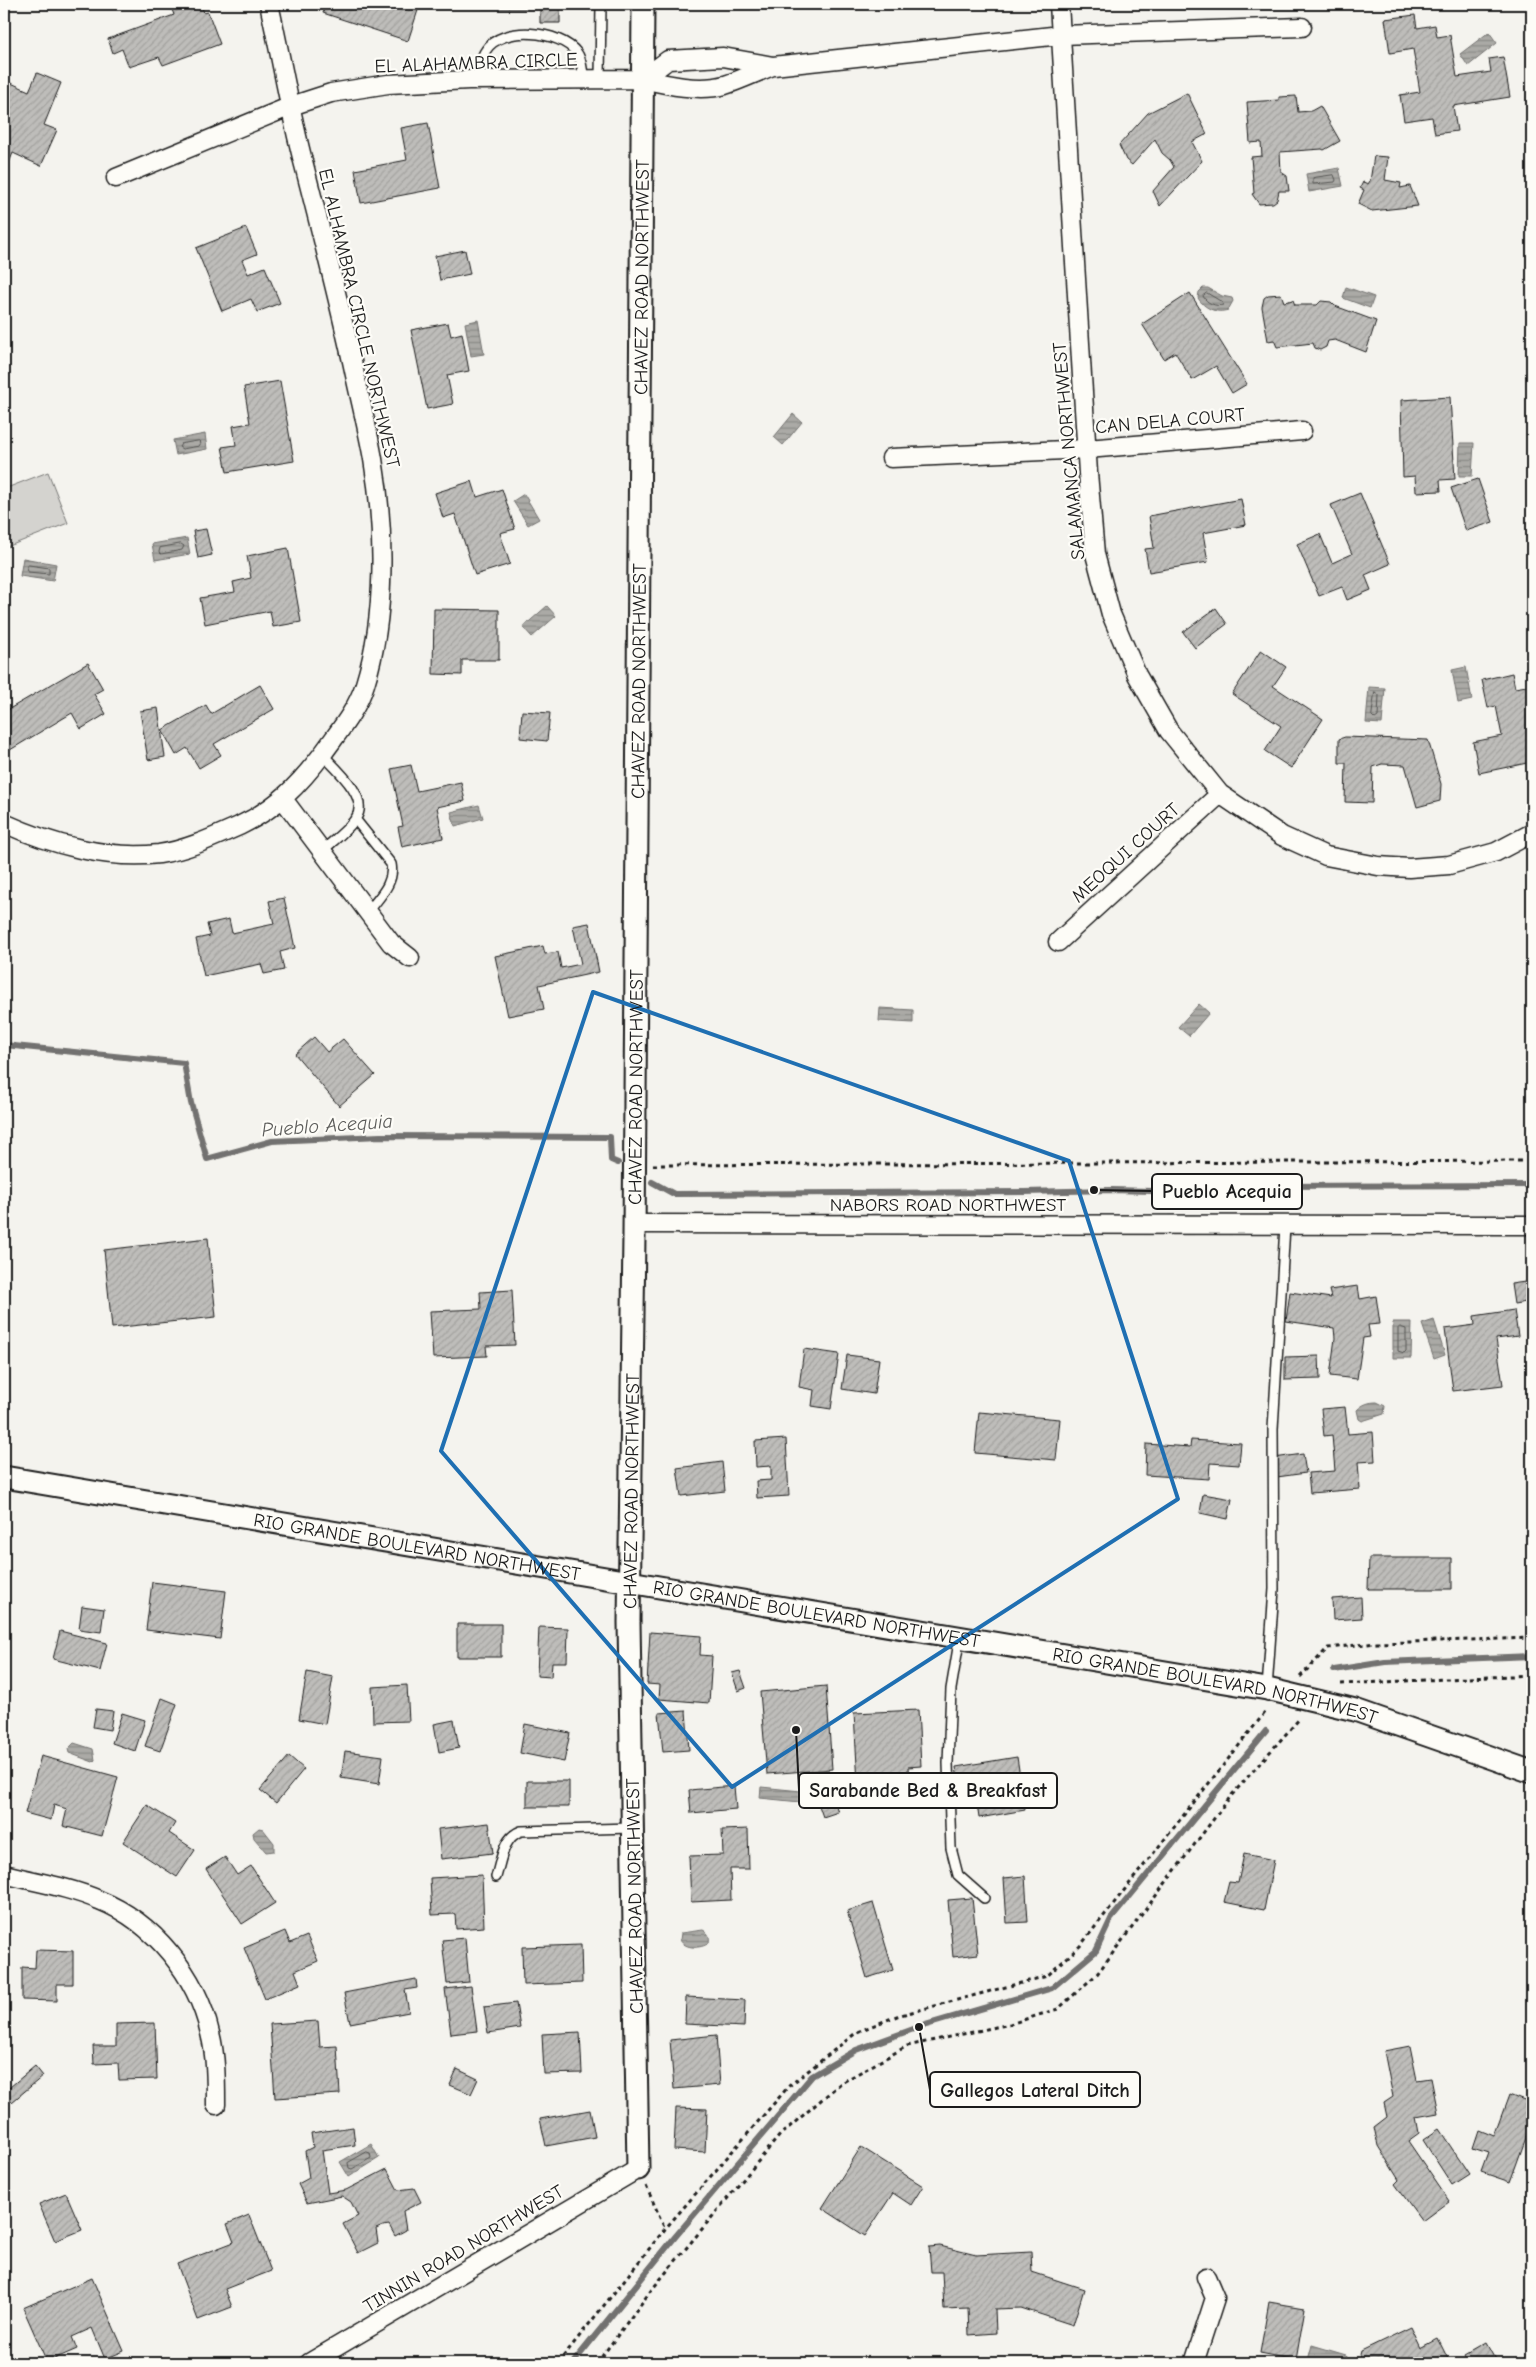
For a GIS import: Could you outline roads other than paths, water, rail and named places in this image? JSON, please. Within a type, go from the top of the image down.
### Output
[{"type":"street","name":"EL ALHAMBRA CIRCLE NORTHWEST","points":[[4,823],[25,833],[74,847],[120,854],[159,854],[204,842],[248,822],[283,799],[304,779],[348,720],[364,687],[375,645],[380,580],[381,524],[369,441],[330,262],[303,162],[269,4]]},
{"type":"street","name":"CHAVEZ ROAD NORTHWEST","points":[[638,2169],[630,1582],[644,4]]},
{"type":"street","name":"SALAMANCA NORTHWEST","points":[[1058,4],[1095,554],[1111,614],[1136,676],[1169,731],[1220,794],[1282,836],[1326,856],[1378,866],[1409,868],[1449,865],[1496,852],[1532,833]]},
{"type":"street","points":[[643,79],[668,60],[723,56],[773,66],[1061,35],[1302,27]]},
{"type":"street","name":"EL ALAHAMBRA CIRCLE","points":[[116,178],[291,106],[331,93],[388,84],[478,80],[643,79],[669,85],[709,87],[724,85],[773,66]]},
{"type":"street","name":"CAN DELA COURT","points":[[891,458],[1087,449],[1302,430]]},
{"type":"street","name":"MEOQUI COURT","points":[[1058,942],[1220,794]]},
{"type":"street","points":[[283,799],[391,943],[410,958]]},
{"type":"street","name":"NABORS ROAD NORTHWEST","points":[[634,1224],[1532,1225]]},
{"type":"street","name":"RIO GRANDE BOULEVARD NORTHWEST","points":[[4,1477],[960,1636],[1276,1691],[1355,1710],[1532,1772]]},
{"type":"street","points":[[4,1874],[99,1900],[123,1911],[160,1941],[189,1982],[200,2003],[210,2032],[215,2061],[216,2105]]},
{"type":"street","name":"TINNIN ROAD NORTHWEST","points":[[309,2363],[638,2169]]},
{"type":"street","points":[[1194,2363],[1215,2298],[1206,2277]]},
{"type":"lane","points":[[592,79],[601,4]]},
{"type":"lane","points":[[478,80],[486,50],[495,41],[507,35],[525,33],[545,35],[562,41],[577,53],[592,79]]},
{"type":"lane","points":[[322,754],[357,793],[359,805],[355,819],[322,851]]},
{"type":"lane","points":[[355,819],[391,864],[392,868],[390,882],[368,912]]},
{"type":"lane","points":[[1276,1691],[1273,1429],[1285,1226]]},
{"type":"lane","points":[[960,1636],[951,1689],[948,1763],[951,1848],[958,1874],[984,1898]]},
{"type":"lane","points":[[496,1877],[509,1839],[514,1833],[521,1831],[632,1828]]},
{"type":"water","points":[[1489,32],[1497,43],[1468,66],[1460,54]]},
{"type":"water","points":[[1339,168],[1343,186],[1309,192],[1306,174]]},
{"type":"water","points":[[1346,287],[1374,297],[1370,308],[1343,298]]},
{"type":"water","points":[[1203,288],[1208,288],[1222,296],[1232,298],[1233,301],[1228,310],[1215,311],[1204,305],[1198,298],[1199,292]]},
{"type":"water","points":[[478,320],[484,354],[471,356],[465,323]]},
{"type":"water","points":[[793,414],[802,422],[783,445],[774,437]]},
{"type":"water","points":[[205,434],[207,449],[176,455],[173,440]]},
{"type":"water","points":[[1460,443],[1474,443],[1472,476],[1459,476]]},
{"type":"water","points":[[524,494],[539,519],[528,525],[513,501]]},
{"type":"water","points":[[187,538],[190,554],[155,560],[152,544]]},
{"type":"water","points":[[23,558],[56,564],[53,581],[20,576]]},
{"type":"water","points":[[547,606],[556,616],[532,637],[523,627]]},
{"type":"water","points":[[1466,667],[1472,700],[1458,703],[1452,670]]},
{"type":"water","points":[[1369,687],[1385,688],[1382,724],[1366,723]]},
{"type":"water","points":[[479,805],[483,818],[455,826],[451,812]]},
{"type":"water","points":[[1199,1004],[1209,1013],[1189,1036],[1178,1027]]},
{"type":"water","points":[[880,1008],[913,1010],[913,1023],[879,1021]]},
{"type":"water","points":[[1434,1320],[1445,1355],[1434,1359],[1422,1324]]},
{"type":"water","points":[[1393,1322],[1412,1322],[1411,1358],[1393,1358]]},
{"type":"water","points":[[1371,1402],[1377,1402],[1385,1406],[1384,1414],[1362,1421],[1359,1419],[1357,1410]]},
{"type":"water","points":[[74,1743],[93,1749],[95,1760],[93,1762],[69,1753],[68,1749]]},
{"type":"water","points":[[761,1787],[811,1792],[810,1803],[760,1798]]},
{"type":"water","points":[[259,1828],[263,1829],[274,1843],[274,1851],[266,1852],[254,1838],[253,1833]]},
{"type":"water","points":[[703,1930],[707,1932],[709,1937],[709,1943],[706,1945],[698,1947],[689,1946],[680,1940],[681,1933]]},
{"type":"water","points":[[371,2144],[379,2158],[349,2177],[340,2162]]},
{"type":"water","points":[[1312,2345],[1346,2355],[1343,2363],[1319,2363],[1308,2360]]},
{"type":"waterway","name":"Pueblo Acequia","points":[[4,1045],[184,1063],[191,1103],[207,1159],[272,1141],[380,1136],[610,1137],[611,1160],[618,1163]]},
{"type":"waterway","name":"Pueblo Acequia","points":[[652,1182],[674,1194],[1111,1190],[1195,1192],[1233,1186],[1532,1185]]},
{"type":"waterway","points":[[1334,1670],[1385,1662],[1532,1656]]},
{"type":"waterway","points":[[573,2363],[675,2237],[812,2076],[856,2050],[919,2027],[1052,1988],[1096,1951],[1111,1919],[1266,1731]]},
{"type":"place","name":"Pueblo Acequia","points":[[1094,1190]]},
{"type":"place","name":"Sarabande Bed & Breakfast","points":[[796,1730]]},
{"type":"place","name":"Gallegos Lateral Ditch","points":[[919,2027]]}]
